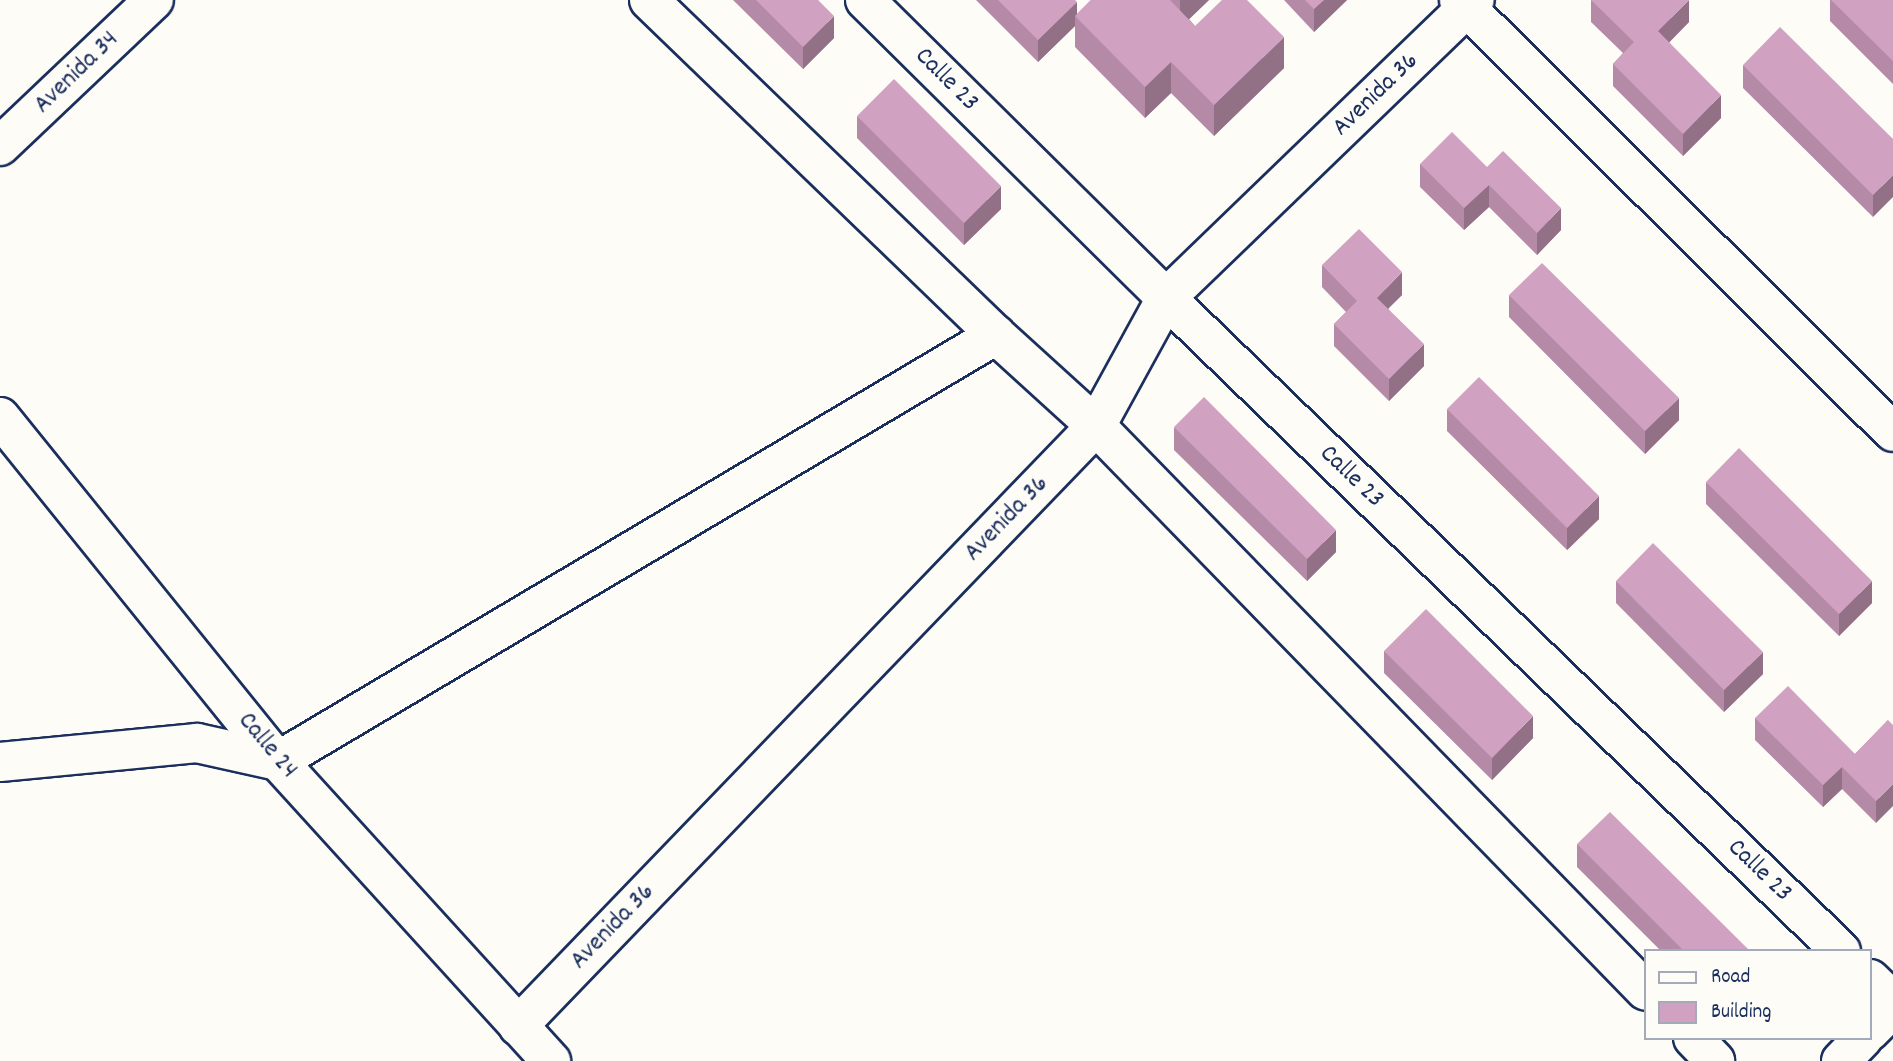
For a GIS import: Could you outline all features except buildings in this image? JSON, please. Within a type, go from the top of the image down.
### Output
[{"type":"street","name":"Avenida 34","points":[[0,146],[154,0]]},
{"type":"street","points":[[649,0],[996,335],[1096,426],[1644,988]]},
{"type":"street","name":"Calle 23","points":[[865,0],[1166,298],[1839,949]]},
{"type":"street","points":[[1467,3],[1893,432]]},
{"type":"street","name":"Avenida 36","points":[[518,1026],[1096,426],[1166,298],[1467,3]]},
{"type":"street","points":[[0,762],[197,743],[278,761],[996,335]]},
{"type":"street","name":"Calle 24","points":[[0,418],[278,761],[551,1061]]},
{"type":"street","points":[[1872,981],[1893,1001]]},
{"type":"street","points":[[1872,1029],[1893,1008]]},
{"type":"street","points":[[1695,1040],[1715,1061]]},
{"type":"street","points":[[1841,1061],[1861,1040]]}]
